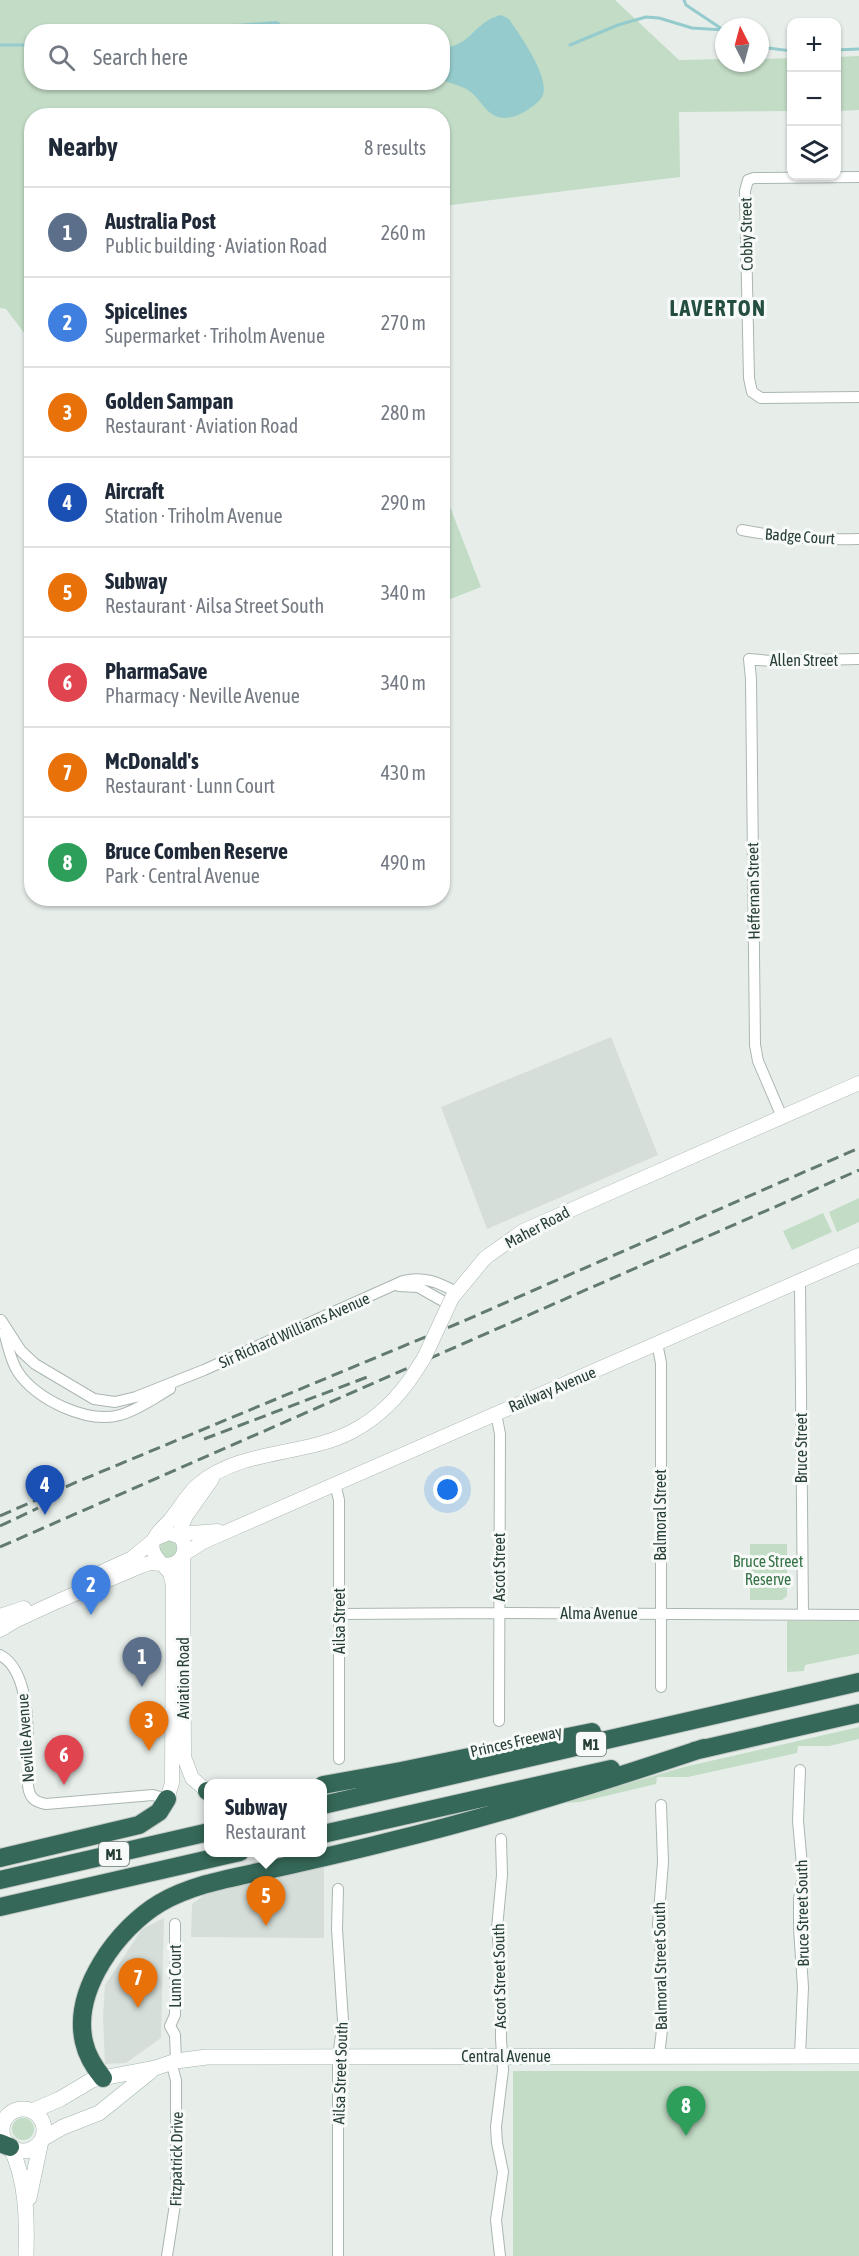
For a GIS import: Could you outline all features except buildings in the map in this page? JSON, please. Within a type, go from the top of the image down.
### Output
[{"type":"highway","points":[[327,1784],[401,1772],[551,1739],[857,1682]]},
{"type":"highway","name":"Princes Freeway","points":[[327,1805],[857,1682]]},
{"type":"highway","name":"M1","points":[[327,1833],[859,1713]]},
{"type":"highway","points":[[327,1856],[401,1839],[561,1796],[704,1748]]},
{"type":"highway","points":[[0,1858],[133,1827],[152,1818],[167,1799]]},
{"type":"highway","name":"M1","points":[[0,1880],[204,1833]]},
{"type":"highway","name":"M1","points":[[0,1907],[218,1857]]},
{"type":"highway","points":[[103,2078],[88,2056],[83,2039],[83,2016],[98,1970],[116,1942],[139,1918],[162,1902],[205,1884],[323,1857]]},
{"type":"main road","name":"Central Avenue","points":[[32,2111],[60,2099],[86,2083],[155,2068],[174,2061],[207,2057],[859,2056]]},
{"type":"main road","name":"Central Avenue","points":[[41,2140],[106,2108],[129,2086],[155,2068]]},
{"type":"main road","points":[[103,2078],[111,2095],[106,2108]]},
{"type":"main road","points":[[26,2256],[27,2213],[44,2131],[39,2116],[32,2111],[19,2110],[5,2119],[2,2132],[20,2169],[27,2213]]},
{"type":"main road","points":[[7,2146],[19,2151],[27,2151],[41,2140]]},
{"type":"street","name":"Cobby Street","points":[[859,177],[762,177],[748,180],[745,191],[750,388],[754,395],[761,398],[859,397]]},
{"type":"street","name":"Badge Court","points":[[742,531],[814,541],[859,539]]},
{"type":"street","name":"Allen Street","points":[[749,659],[771,661],[859,659]]},
{"type":"street","name":"Heffernan Street","points":[[749,659],[755,1045],[758,1061],[782,1117]]},
{"type":"street","name":"Maher Road","points":[[0,1616],[24,1608],[136,1555],[154,1540],[157,1532],[172,1518],[194,1489],[217,1473],[243,1460],[319,1445],[352,1431],[387,1406],[402,1391],[415,1372],[450,1299],[485,1258],[523,1231],[859,1083]]},
{"type":"street","name":"Railway Avenue","points":[[183,1555],[198,1544],[859,1255]]},
{"type":"street","name":"Sir Richard Williams Avenue","points":[[1,1319],[15,1343],[28,1358],[65,1383],[94,1398],[115,1402],[136,1397],[204,1370],[403,1281],[420,1278],[434,1281],[450,1299]]},
{"type":"street","name":"Bruce Street","points":[[800,1281],[803,1615]]},
{"type":"street","name":"Sir Richard Williams Avenue","points":[[1,1319],[10,1354],[19,1373],[35,1389],[69,1410],[93,1416],[118,1416],[135,1409],[204,1370]]},
{"type":"street","name":"Balmoral Street","points":[[657,1343],[661,1363],[661,1687]]},
{"type":"street","points":[[53,1402],[65,1383]]},
{"type":"street","name":"Ascot Street","points":[[496,1413],[500,1434],[499,1721]]},
{"type":"street","name":"Maher Road","points":[[179,1536],[186,1516],[217,1473]]},
{"type":"street","name":"Ailsa Street","points":[[335,1484],[339,1500],[339,1759]]},
{"type":"street","name":"Railway Avenue","points":[[179,1536],[217,1531],[247,1523]]},
{"type":"street","points":[[0,1630],[36,1611],[141,1566],[150,1563],[162,1564],[175,1564],[183,1555],[184,1543],[179,1536],[169,1533],[154,1540],[153,1551],[162,1564]]},
{"type":"street","name":"Aviation Road","points":[[167,1799],[172,1783],[177,1731],[178,1639],[183,1555]]},
{"type":"street","name":"Aviation Road","points":[[162,1564],[168,1569],[172,1581],[178,1639]]},
{"type":"street","name":"Alma Avenue","points":[[339,1614],[859,1615]]},
{"type":"street","name":"Neville Avenue","points":[[0,1655],[12,1667],[25,1695],[28,1785],[32,1797],[46,1804],[153,1795],[167,1799]]},
{"type":"street","name":"Aviation Road","points":[[177,1731],[187,1769],[195,1782],[204,1789]]},
{"type":"street","name":"Bruce Street South","points":[[800,1770],[798,1821],[802,1876],[798,1928],[803,1987],[800,2056]]},
{"type":"street","name":"Balmoral Street South","points":[[660,2056],[663,2021],[663,1976],[658,1924],[663,1862],[661,1805]]},
{"type":"street","name":"Ascot Street South","points":[[500,2256],[496,2220],[503,2172],[496,2127],[503,2079],[501,1971],[497,1928],[501,1839]]},
{"type":"street","name":"Ailsa Street South","points":[[338,1889],[337,1929],[343,2021],[338,2057],[338,2256]]},
{"type":"street","name":"Lunn Court","points":[[174,2061],[175,2034],[170,2026],[175,2015],[175,1924]]},
{"type":"street","name":"Fitzpatrick Drive","points":[[167,2256],[176,2198],[174,2061]]},
{"type":"shaded area","points":[[611,1037],[658,1155],[487,1229],[441,1107]]},
{"type":"shaded area","points":[[324,1866],[324,1938],[191,1937],[192,1904],[207,1893]]},
{"type":"shaded area","points":[[164,1918],[161,2038],[126,2063],[105,2064],[103,2017],[105,1985],[142,1929]]},
{"type":"green space","points":[[0,0],[615,0],[679,60],[715,59],[715,72],[769,72],[769,59],[787,58],[787,111],[679,112],[680,177],[450,205],[450,108],[24,108],[24,333],[6,309],[0,308]]},
{"type":"green space","points":[[859,56],[859,110],[841,111],[841,57]]},
{"type":"green space","points":[[450,507],[481,587],[450,599]]},
{"type":"green space","points":[[859,1198],[859,1222],[837,1232],[829,1212]]},
{"type":"green space","points":[[823,1213],[832,1232],[792,1250],[783,1231]]},
{"type":"green space","points":[[168,1540],[174,1543],[177,1549],[174,1555],[168,1558],[162,1555],[159,1549],[162,1543]]},
{"type":"green space","name":"Bruce Street Reserve","points":[[750,1544],[787,1544],[787,1596],[782,1600],[750,1600]]},
{"type":"green space","points":[[859,1620],[859,1654],[805,1665],[804,1671],[787,1672],[787,1621]]},
{"type":"green space","points":[[859,1727],[859,1739],[829,1746],[798,1746],[797,1753],[688,1777],[657,1777],[656,1784],[580,1802],[562,1803],[684,1767]]},
{"type":"green space","points":[[513,2071],[859,2071],[859,2256],[513,2256]]},
{"type":"green space","points":[[23,2118],[31,2121],[34,2129],[31,2137],[23,2140],[15,2137],[12,2129],[15,2121]]},
{"type":"water","points":[[501,15],[509,19],[539,68],[544,89],[542,97],[534,105],[518,115],[506,118],[493,115],[468,90],[450,82],[450,47],[461,43],[492,18]]},
{"type":"water","points":[[277,21],[281,24],[237,24]]},
{"type":"waterway","points":[[684,0],[686,5],[715,24]]},
{"type":"waterway","points":[[570,45],[618,25],[646,17],[659,18],[692,28],[715,29]]},
{"type":"waterway","points":[[0,45],[24,45]]},
{"type":"waterway","points":[[769,48],[787,50]]},
{"type":"waterway","points":[[841,50],[859,49]]},
{"type":"railway","points":[[0,1516],[459,1323],[859,1148]]},
{"type":"railway","points":[[0,1547],[859,1170]]},
{"type":"railway","points":[[204,1439],[370,1376]]},
{"type":"railway","points":[[0,1526],[38,1508]]},
{"type":"place","name":"Aircraft","points":[[45,1515]]},
{"type":"place","name":"Spicelines","points":[[91,1615]]},
{"type":"place","name":"Australia Post","points":[[142,1687]]},
{"type":"place","name":"Golden Sampan","points":[[149,1751]]},
{"type":"place","name":"PharmaSave","points":[[64,1785]]},
{"type":"place","name":"Subway","points":[[266,1926]]},
{"type":"place","name":"McDonald's","points":[[138,2008]]},
{"type":"place","name":"Bruce Comben Reserve","points":[[686,2136]]},
{"type":"district","name":"LAVERTON","points":[[718,308]]}]
